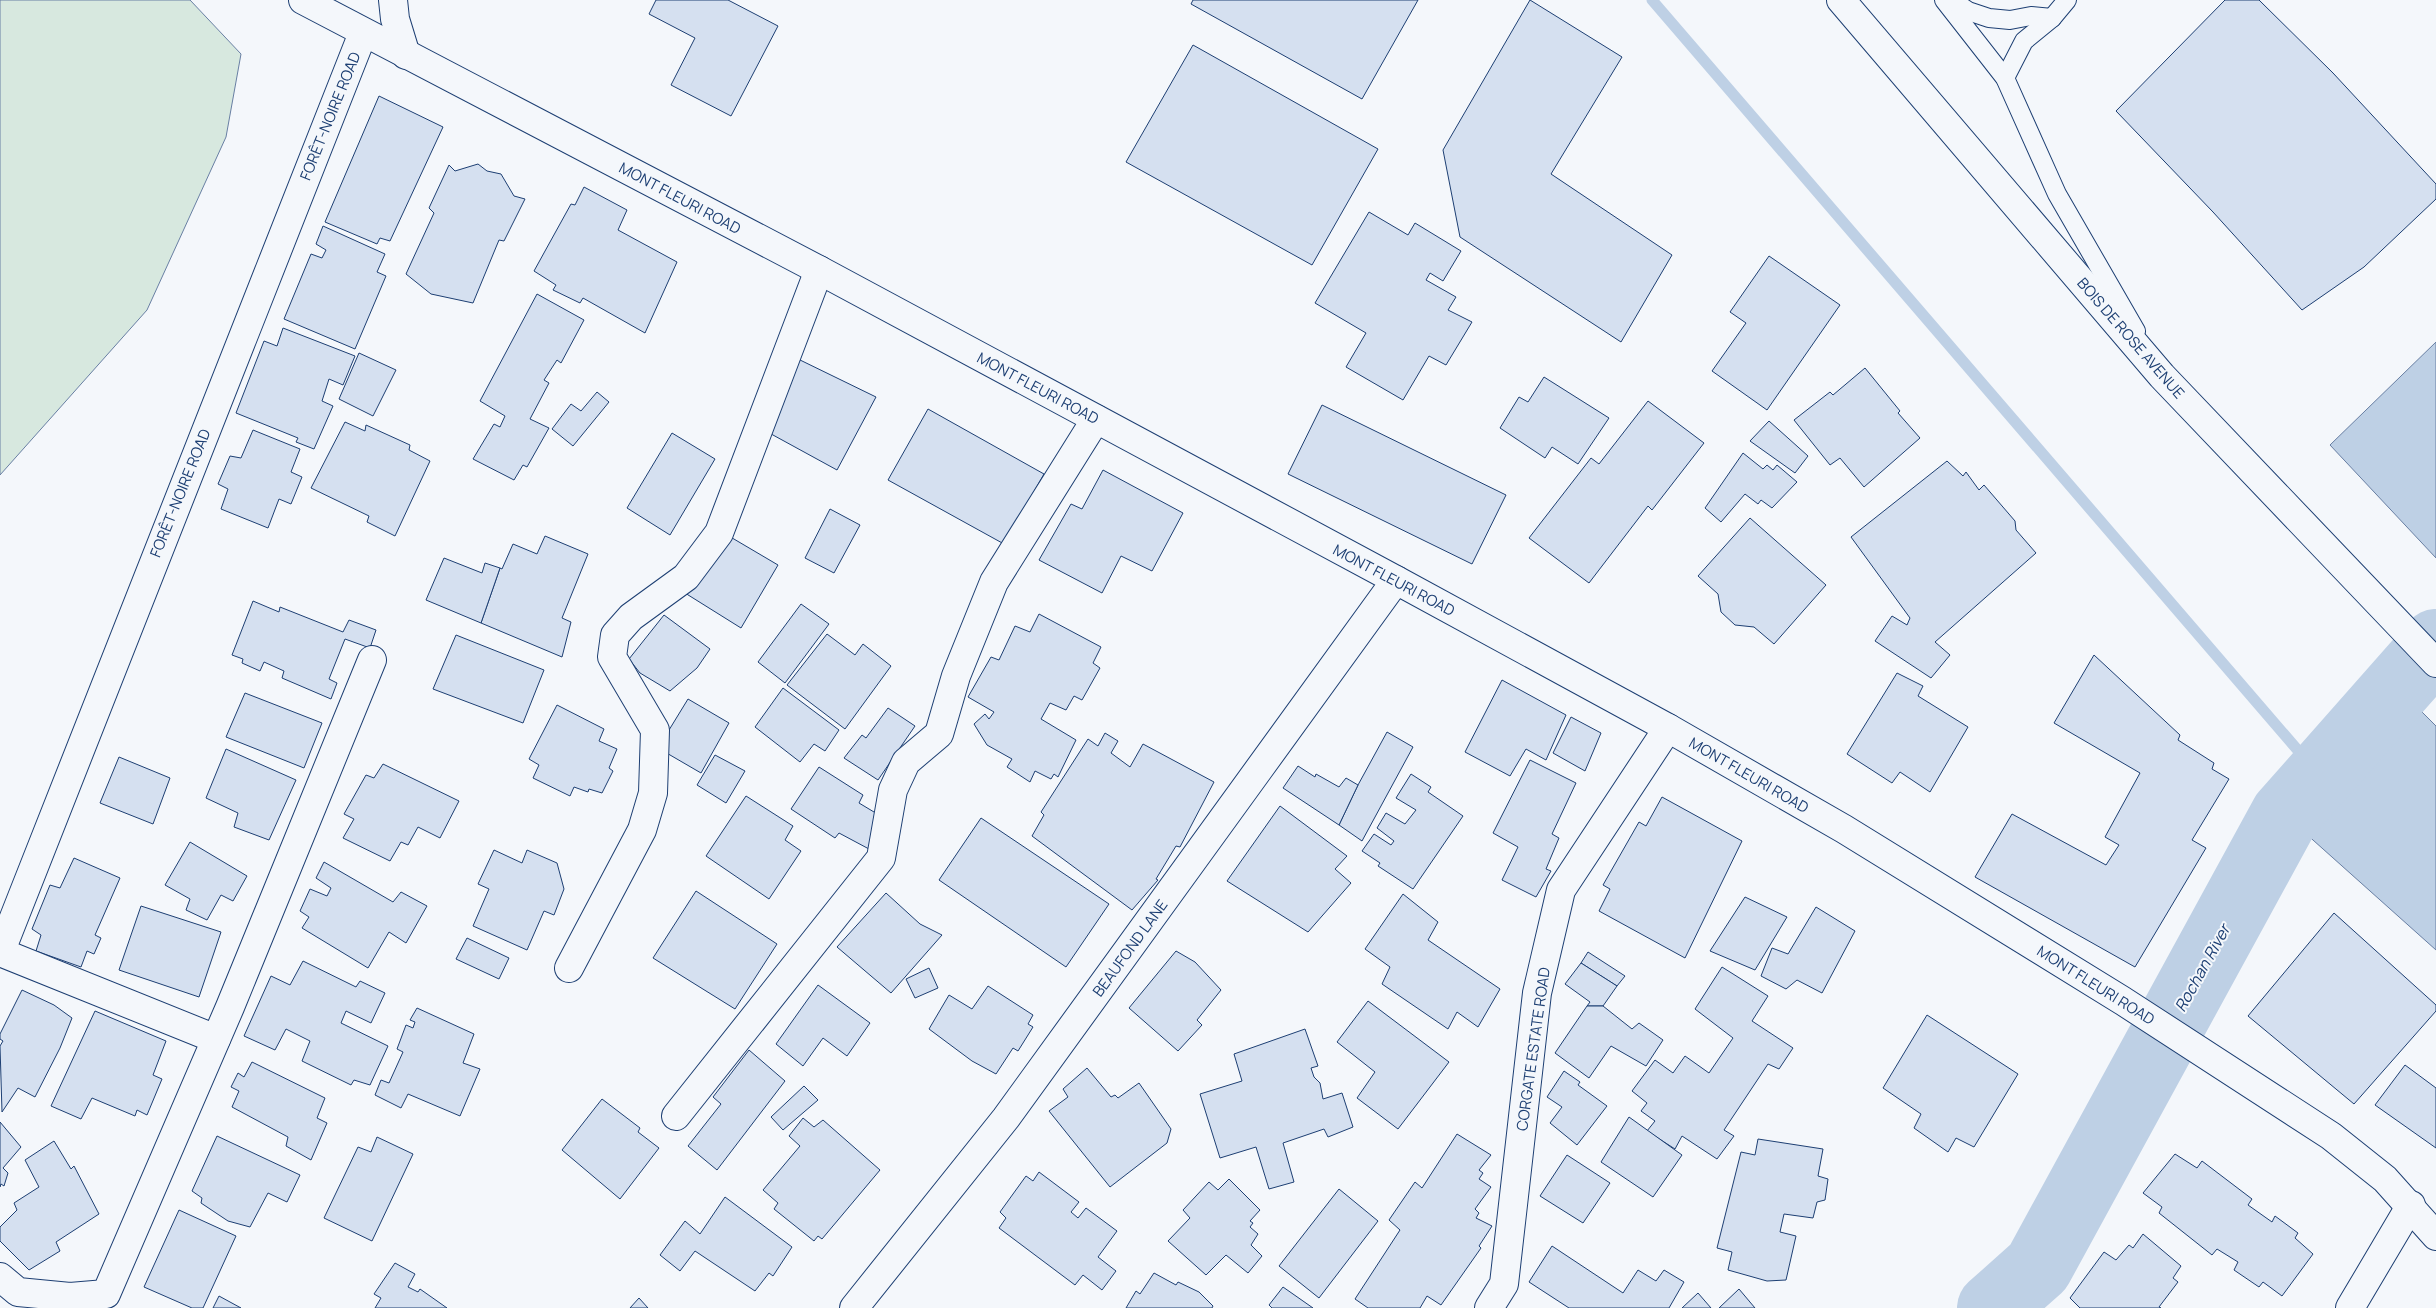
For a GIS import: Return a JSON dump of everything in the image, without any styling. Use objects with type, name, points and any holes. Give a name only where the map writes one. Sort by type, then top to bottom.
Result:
[{"type":"street","name":"MONT FLEURI ROAD","points":[[303,0],[819,270],[1396,580],[1668,728],[1844,829],[2123,1001],[2331,1136],[2385,1178],[2411,1205],[2436,1236]]},
{"type":"street","points":[[393,0],[395,19],[406,55]]},
{"type":"street","name":"BOIS DE ROSE AVENUE","points":[[1841,0],[2162,376],[2272,489],[2436,663]]},
{"type":"street","name":"FORÊT-NOIRE ROAD","points":[[0,953],[363,33]]},
{"type":"street","points":[[569,968],[642,830],[653,793],[655,730],[612,657],[614,635],[631,617],[686,577],[719,533],[819,270]]},
{"type":"street","points":[[676,1116],[880,858],[893,790],[906,762],[939,734],[956,676],[994,582],[1096,419]]},
{"type":"street","name":"BEAUFOND LANE","points":[[854,1308],[1006,1118],[1396,580]]},
{"type":"street","points":[[0,1277],[18,1292],[70,1297],[106,1294],[216,1039],[372,660]]},
{"type":"street","name":"CORGATE ESTATE ROAD","points":[[1489,1308],[1504,1284],[1537,993],[1561,890],[1668,728]]},
{"type":"street","points":[[0,953],[216,1039]]},
{"type":"street","points":[[2350,1308],[2411,1205]]},
{"type":"lane","points":[[1944,0],[2005,78],[2057,194],[2162,376]]},
{"type":"lane","points":[[1952,0],[1968,10],[1989,18],[2010,20],[2031,16],[2052,18]]},
{"type":"lane","points":[[2005,78],[2024,41],[2052,18],[2067,0]]},
{"type":"shaded area","points":[[0,0],[190,0],[241,54],[226,137],[147,310],[0,475]]},
{"type":"water","points":[[2436,342],[2436,558],[2330,445]]},
{"type":"water","points":[[2403,693],[2436,726],[2436,950],[2285,815]]},
{"type":"building","points":[[656,0],[728,0],[778,26],[731,116],[671,85],[695,38],[649,14]]},
{"type":"building","points":[[1193,0],[1418,0],[1362,99],[1191,4]]},
{"type":"building","points":[[1530,0],[1622,57],[1551,174],[1672,255],[1621,342],[1460,237],[1443,150]]},
{"type":"building","points":[[2225,0],[2259,0],[2333,73],[2436,184],[2436,199],[2364,267],[2302,310],[2213,212],[2116,111]]},
{"type":"building","points":[[1193,45],[1378,149],[1312,265],[1126,162]]},
{"type":"building","points":[[379,96],[443,127],[390,241],[380,238],[377,244],[325,222]]},
{"type":"building","points":[[478,164],[487,171],[501,174],[514,196],[525,199],[504,241],[499,240],[473,303],[431,294],[406,274],[434,213],[429,208],[449,165],[455,171]]},
{"type":"building","points":[[584,187],[627,210],[618,230],[677,262],[645,333],[583,298],[580,303],[553,290],[556,285],[534,271],[571,204],[575,205]]},
{"type":"building","points":[[1369,212],[1408,235],[1415,223],[1461,251],[1443,281],[1430,273],[1426,280],[1456,297],[1448,310],[1472,322],[1446,365],[1429,356],[1403,400],[1346,367],[1366,333],[1315,303]]},
{"type":"building","points":[[323,226],[385,254],[377,272],[386,276],[355,349],[284,319],[311,254],[322,258],[326,250],[316,244]]},
{"type":"building","points":[[1769,256],[1840,305],[1767,410],[1712,371],[1746,323],[1730,312]]},
{"type":"building","points":[[537,294],[584,320],[561,363],[557,360],[544,380],[549,383],[530,419],[549,428],[527,467],[523,465],[514,480],[473,459],[494,424],[500,427],[505,416],[480,401]]},
{"type":"building","points":[[283,328],[355,356],[343,385],[329,379],[322,401],[333,406],[314,449],[296,442],[298,438],[236,413],[264,341],[277,346]]},
{"type":"building","points":[[359,353],[396,370],[373,416],[339,399]]},
{"type":"building","points":[[798,359],[876,397],[837,470],[762,429]]},
{"type":"building","points":[[1865,368],[1900,411],[1898,413],[1920,438],[1864,487],[1840,458],[1830,465],[1794,420],[1830,392],[1833,395]]},
{"type":"building","points":[[1544,377],[1609,418],[1578,464],[1552,447],[1545,458],[1500,428],[1519,397],[1528,402]]},
{"type":"building","points":[[597,392],[609,402],[573,446],[552,429],[571,404],[581,411]]},
{"type":"building","points":[[1648,401],[1704,443],[1652,510],[1648,506],[1589,583],[1529,538],[1591,458],[1599,464]]},
{"type":"building","points":[[1322,405],[1506,495],[1472,564],[1288,474]]},
{"type":"building","points":[[928,409],[1044,474],[1004,544],[888,480]]},
{"type":"building","points":[[1769,421],[1808,456],[1795,473],[1750,441]]},
{"type":"building","points":[[345,422],[365,431],[366,425],[410,445],[409,450],[430,461],[395,536],[367,522],[369,516],[311,488]]},
{"type":"building","points":[[253,430],[300,449],[291,472],[302,477],[291,504],[279,499],[268,528],[221,509],[228,489],[218,484],[230,456],[241,458]]},
{"type":"building","points":[[672,433],[715,459],[670,535],[627,508]]},
{"type":"building","points":[[1743,453],[1763,469],[1767,465],[1773,470],[1777,465],[1797,482],[1772,508],[1761,500],[1758,504],[1745,494],[1721,522],[1705,508]]},
{"type":"building","points":[[1947,461],[1963,476],[1966,472],[1979,490],[1984,485],[2015,521],[2016,530],[2036,553],[1935,642],[1950,655],[1931,678],[1875,641],[1892,616],[1907,625],[1910,618],[1851,537]]},
{"type":"building","points":[[1103,470],[1183,513],[1152,571],[1121,556],[1102,593],[1039,560],[1071,504],[1082,509]]},
{"type":"building","points":[[830,509],[860,525],[834,573],[805,558]]},
{"type":"building","points":[[1750,518],[1826,585],[1774,644],[1754,627],[1735,625],[1721,612],[1718,594],[1698,576]]},
{"type":"building","points":[[722,532],[778,565],[741,628],[685,593]]},
{"type":"building","points":[[545,536],[588,554],[562,618],[571,622],[562,657],[481,623],[500,568],[502,569],[513,544],[537,554]]},
{"type":"building","points":[[444,558],[482,573],[485,563],[500,568],[481,623],[426,600]]},
{"type":"building","points":[[253,601],[279,612],[280,607],[343,632],[349,620],[376,630],[370,648],[345,639],[329,679],[337,683],[331,699],[282,678],[284,671],[264,662],[260,671],[242,663],[243,659],[232,655]]},
{"type":"building","points":[[801,604],[829,624],[785,683],[758,662]]},
{"type":"building","points":[[1039,614],[1101,647],[1093,663],[1100,668],[1082,700],[1074,696],[1066,710],[1050,703],[1041,719],[1076,740],[1058,777],[1054,774],[1051,779],[1035,771],[1030,782],[1007,767],[1012,759],[987,745],[974,724],[985,714],[989,719],[994,712],[968,697],[991,657],[999,660],[1015,626],[1030,632]]},
{"type":"building","points":[[664,615],[710,649],[697,668],[670,691],[640,673],[629,659]]},
{"type":"building","points":[[827,634],[855,655],[863,644],[891,666],[845,729],[787,685]]},
{"type":"building","points":[[456,635],[544,670],[523,723],[433,689]]},
{"type":"building","points":[[2094,655],[2180,735],[2178,740],[2214,763],[2212,769],[2229,779],[2192,840],[2206,848],[2135,967],[1975,877],[2012,814],[2106,865],[2119,845],[2105,837],[2140,773],[2054,723]]},
{"type":"building","points":[[1897,673],[1923,686],[1918,696],[1968,727],[1930,792],[1900,772],[1892,783],[1847,754]]},
{"type":"building","points":[[1502,680],[1566,715],[1546,760],[1526,749],[1510,776],[1465,752]]},
{"type":"building","points":[[783,688],[839,730],[825,751],[814,744],[800,762],[755,727]]},
{"type":"building","points":[[245,693],[322,723],[304,768],[226,737]]},
{"type":"building","points":[[688,699],[729,723],[701,773],[658,748]]},
{"type":"building","points":[[557,705],[604,729],[599,741],[617,749],[609,768],[613,771],[602,793],[589,789],[588,792],[574,787],[570,796],[533,778],[539,765],[529,759]]},
{"type":"building","points":[[888,708],[915,726],[878,780],[844,758],[862,735],[866,738]]},
{"type":"building","points":[[1571,717],[1601,733],[1585,771],[1553,753]]},
{"type":"building","points":[[1387,732],[1413,747],[1362,841],[1339,825]]},
{"type":"building","points":[[1105,733],[1118,741],[1111,753],[1130,767],[1143,744],[1214,782],[1180,847],[1176,846],[1156,879],[1158,880],[1132,910],[1032,836],[1044,815],[1041,812],[1088,739],[1098,746]]},
{"type":"building","points":[[226,749],[296,780],[269,840],[234,827],[238,813],[206,798]]},
{"type":"building","points":[[715,755],[745,771],[726,803],[697,785]]},
{"type":"building","points":[[119,757],[170,778],[153,824],[100,803]]},
{"type":"building","points":[[1530,760],[1576,783],[1552,834],[1559,838],[1546,869],[1551,871],[1536,897],[1502,880],[1518,847],[1493,833]]},
{"type":"building","points":[[383,764],[459,801],[440,838],[418,827],[408,845],[401,842],[390,861],[343,838],[354,819],[344,814],[366,775],[374,778]]},
{"type":"building","points":[[1298,766],[1315,777],[1316,774],[1339,787],[1346,778],[1358,785],[1339,825],[1283,788]]},
{"type":"building","points":[[819,767],[863,795],[859,803],[884,818],[869,849],[839,833],[835,838],[791,809]]},
{"type":"building","points":[[1411,774],[1431,787],[1428,792],[1463,816],[1413,889],[1378,866],[1380,863],[1362,851],[1374,834],[1391,845],[1394,841],[1377,828],[1386,813],[1405,824],[1416,810],[1396,798]]},
{"type":"building","points":[[746,796],[793,826],[785,840],[801,851],[769,899],[706,856]]},
{"type":"building","points":[[1662,797],[1742,841],[1685,958],[1599,911],[1610,889],[1603,885],[1639,822],[1646,826]]},
{"type":"building","points":[[1280,806],[1347,856],[1335,869],[1351,883],[1308,932],[1227,881]]},
{"type":"building","points":[[981,818],[1109,904],[1066,967],[939,880]]},
{"type":"building","points":[[190,842],[247,876],[233,901],[221,895],[207,920],[186,910],[190,899],[165,885]]},
{"type":"building","points":[[494,850],[522,863],[527,850],[557,863],[564,889],[554,915],[544,911],[527,950],[473,926],[489,889],[478,884]]},
{"type":"building","points":[[74,858],[120,878],[95,935],[101,938],[94,954],[87,951],[81,967],[36,951],[41,935],[32,929],[50,885],[60,888]]},
{"type":"building","points":[[324,862],[393,902],[401,892],[427,906],[406,943],[389,932],[368,968],[302,928],[309,917],[300,911],[310,889],[327,896],[331,888],[316,878]]},
{"type":"building","points":[[696,891],[777,944],[735,1009],[653,958]]},
{"type":"building","points":[[886,893],[920,924],[942,935],[891,993],[837,947]]},
{"type":"building","points":[[1403,894],[1438,922],[1428,940],[1500,989],[1478,1027],[1457,1012],[1448,1029],[1382,984],[1390,967],[1365,949]]},
{"type":"building","points":[[1745,897],[1787,917],[1755,970],[1710,951]]},
{"type":"building","points":[[141,906],[221,932],[199,997],[119,970]]},
{"type":"building","points":[[1816,907],[1855,931],[1822,993],[1797,980],[1786,989],[1761,976],[1772,948],[1788,954]]},
{"type":"building","points":[[2334,913],[2436,1005],[2436,1011],[2354,1104],[2248,1016]]},
{"type":"building","points":[[467,938],[509,958],[499,979],[456,959]]},
{"type":"building","points":[[1176,951],[1195,962],[1221,990],[1197,1020],[1202,1025],[1178,1051],[1129,1008]]},
{"type":"building","points":[[1588,952],[1625,976],[1617,986],[1581,963]]},
{"type":"building","points":[[303,961],[356,987],[360,981],[385,993],[371,1023],[346,1011],[341,1023],[388,1046],[370,1085],[354,1080],[351,1085],[302,1061],[310,1041],[286,1029],[275,1050],[244,1036],[271,976],[290,985]]},
{"type":"building","points":[[1581,963],[1617,986],[1603,1006],[1587,1006],[1590,1002],[1565,984]]},
{"type":"building","points":[[1722,967],[1768,996],[1752,1021],[1793,1048],[1779,1069],[1768,1064],[1724,1130],[1734,1136],[1717,1159],[1682,1136],[1675,1149],[1647,1131],[1655,1121],[1641,1111],[1647,1103],[1632,1091],[1655,1060],[1673,1073],[1685,1056],[1709,1073],[1733,1038],[1695,1009]]},
{"type":"building","points":[[929,968],[938,988],[915,998],[906,979]]},
{"type":"building","points":[[818,985],[870,1023],[847,1056],[823,1038],[803,1066],[776,1044]]},
{"type":"building","points":[[988,986],[1033,1015],[1028,1024],[1033,1027],[1018,1051],[1013,1048],[996,1074],[972,1061],[929,1029],[949,995],[972,1009]]},
{"type":"building","points":[[22,990],[54,1005],[72,1018],[60,1048],[35,1097],[18,1088],[2,1112],[0,1046],[3,1041],[0,1039],[0,1034]]},
{"type":"building","points":[[1368,1001],[1449,1062],[1398,1129],[1357,1098],[1375,1072],[1337,1042]]},
{"type":"building","points":[[1587,1006],[1603,1006],[1632,1029],[1639,1023],[1663,1040],[1646,1066],[1611,1046],[1589,1078],[1555,1053]]},
{"type":"building","points":[[417,1008],[474,1034],[463,1063],[480,1069],[460,1116],[408,1094],[401,1108],[375,1095],[381,1080],[389,1083],[403,1052],[397,1049],[406,1025],[413,1028],[415,1022],[410,1020]]},
{"type":"building","points":[[95,1011],[166,1041],[153,1075],[162,1079],[147,1115],[137,1110],[135,1116],[92,1098],[81,1119],[51,1106]]},
{"type":"building","points":[[1927,1015],[2018,1074],[1974,1147],[1956,1138],[1948,1152],[1914,1128],[1921,1114],[1883,1088]]},
{"type":"building","points":[[1305,1029],[1318,1066],[1311,1068],[1314,1077],[1320,1083],[1323,1099],[1342,1093],[1353,1127],[1328,1137],[1324,1129],[1283,1143],[1294,1182],[1269,1189],[1256,1147],[1220,1158],[1200,1094],[1242,1081],[1234,1054]]},
{"type":"building","points":[[749,1050],[785,1081],[717,1170],[688,1146],[721,1104],[713,1097]]},
{"type":"building","points":[[252,1062],[325,1098],[317,1118],[327,1123],[311,1160],[286,1146],[288,1137],[232,1107],[239,1091],[231,1087],[238,1073],[244,1077]]},
{"type":"building","points":[[2405,1065],[2436,1088],[2436,1148],[2375,1105]]},
{"type":"building","points":[[1087,1068],[1111,1097],[1115,1095],[1118,1098],[1139,1083],[1171,1129],[1167,1143],[1110,1187],[1049,1111],[1068,1097],[1063,1089]]},
{"type":"building","points":[[1564,1071],[1580,1082],[1578,1085],[1607,1106],[1577,1145],[1550,1123],[1562,1107],[1547,1097]]},
{"type":"building","points":[[804,1086],[818,1100],[783,1130],[771,1117]]},
{"type":"building","points":[[602,1099],[640,1128],[638,1132],[659,1148],[620,1199],[562,1150]]},
{"type":"building","points":[[1629,1117],[1682,1155],[1653,1197],[1601,1162]]},
{"type":"building","points":[[803,1118],[814,1127],[823,1120],[880,1170],[822,1239],[818,1236],[814,1241],[774,1209],[778,1203],[763,1190],[800,1146],[789,1136]]},
{"type":"building","points":[[0,1122],[21,1147],[3,1168],[8,1173],[4,1186],[1,1184],[0,1187]]},
{"type":"building","points":[[1457,1134],[1491,1155],[1479,1170],[1483,1173],[1479,1179],[1491,1187],[1475,1209],[1479,1213],[1476,1218],[1492,1226],[1479,1246],[1481,1248],[1441,1305],[1427,1296],[1420,1308],[1368,1308],[1355,1299],[1400,1230],[1389,1220],[1415,1182],[1422,1188]]},
{"type":"building","points":[[217,1136],[300,1175],[287,1202],[268,1193],[250,1227],[228,1221],[201,1203],[202,1198],[192,1191]]},
{"type":"building","points":[[377,1137],[413,1154],[372,1241],[324,1218],[358,1147],[371,1152]]},
{"type":"building","points":[[1758,1139],[1823,1149],[1818,1176],[1828,1179],[1825,1200],[1817,1202],[1813,1218],[1784,1214],[1780,1232],[1796,1236],[1786,1280],[1767,1281],[1728,1270],[1732,1252],[1717,1248],[1741,1152],[1755,1155]]},
{"type":"building","points":[[54,1141],[71,1169],[74,1166],[99,1214],[56,1242],[60,1251],[29,1270],[0,1241],[0,1227],[17,1210],[14,1203],[39,1187],[25,1160]]},
{"type":"building","points":[[2175,1154],[2197,1168],[2202,1161],[2252,1199],[2248,1205],[2272,1222],[2275,1216],[2298,1233],[2295,1238],[2313,1254],[2282,1296],[2263,1282],[2259,1287],[2234,1270],[2238,1262],[2217,1249],[2212,1255],[2159,1213],[2162,1207],[2143,1193]]},
{"type":"building","points":[[1567,1155],[1610,1183],[1583,1223],[1540,1196]]},
{"type":"building","points":[[1039,1172],[1079,1202],[1071,1212],[1078,1218],[1086,1208],[1117,1231],[1098,1257],[1116,1271],[1102,1290],[1083,1275],[1075,1285],[999,1228],[1006,1218],[1000,1212],[1026,1176],[1033,1181]]},
{"type":"building","points":[[1229,1179],[1260,1210],[1250,1221],[1253,1223],[1250,1227],[1258,1234],[1251,1245],[1262,1256],[1248,1273],[1226,1255],[1206,1275],[1168,1241],[1190,1218],[1183,1210],[1209,1182],[1218,1190]]},
{"type":"building","points":[[1339,1189],[1378,1221],[1319,1298],[1279,1266]]},
{"type":"building","points":[[725,1197],[792,1247],[773,1276],[769,1273],[755,1291],[695,1251],[680,1271],[660,1255],[685,1221],[700,1234]]},
{"type":"building","points":[[179,1210],[236,1236],[203,1308],[192,1308],[144,1287]]},
{"type":"building","points":[[2143,1234],[2181,1266],[2173,1278],[2178,1282],[2159,1307],[2161,1308],[2080,1308],[2070,1298],[2104,1252],[2116,1260],[2129,1245],[2133,1248]]},
{"type":"building","points":[[1552,1246],[1623,1293],[1638,1270],[1656,1281],[1664,1270],[1684,1282],[1669,1308],[1569,1308],[1529,1282]]},
{"type":"building","points":[[395,1263],[415,1274],[408,1287],[418,1292],[420,1289],[447,1308],[375,1308],[381,1298],[374,1294]]},
{"type":"building","points":[[1154,1273],[1176,1285],[1178,1282],[1199,1292],[1213,1306],[1212,1308],[1126,1308],[1136,1291],[1140,1294]]},
{"type":"building","points":[[1283,1287],[1313,1308],[1272,1308],[1269,1305]]},
{"type":"building","points":[[1739,1289],[1755,1308],[1719,1308]]},
{"type":"building","points":[[1698,1293],[1711,1308],[1682,1308]]},
{"type":"building","points":[[219,1296],[241,1308],[213,1308]]},
{"type":"building","points":[[639,1298],[648,1308],[630,1308]]},
{"type":"waterway","points":[[1652,0],[2320,776]]},
{"type":"waterway","name":"Rochan River","points":[[1992,1308],[2038,1267],[2285,815],[2436,644]]}]
